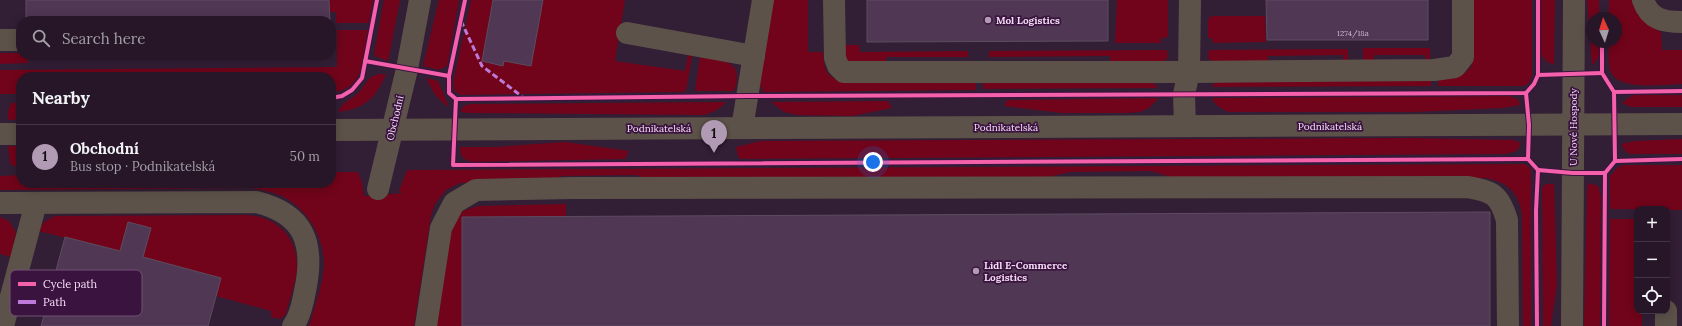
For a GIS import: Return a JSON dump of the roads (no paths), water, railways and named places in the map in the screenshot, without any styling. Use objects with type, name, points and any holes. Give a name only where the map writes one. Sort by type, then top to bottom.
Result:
[{"type":"street","name":"Obchodní","points":[[378,189],[407,68],[420,0]]},
{"type":"street","points":[[742,128],[763,0]]},
{"type":"street","points":[[834,0],[835,58],[838,66],[844,72],[1434,70],[1455,67],[1463,57],[1463,0]]},
{"type":"street","points":[[1184,126],[1184,94],[1189,72],[1190,0]]},
{"type":"street","name":"U Nové Hospody","points":[[1572,326],[1574,0]]},
{"type":"street","points":[[1643,0],[1652,14],[1664,22],[1682,22]]},
{"type":"street","points":[[627,33],[754,56]]},
{"type":"street","points":[[0,40],[16,40]]},
{"type":"street","name":"Podnikatelská","points":[[336,130],[1682,124]]},
{"type":"street","points":[[0,134],[16,134]]},
{"type":"street","points":[[426,326],[441,228],[454,203],[476,190],[573,188],[1468,188],[1487,191],[1502,203],[1507,220],[1508,326]]},
{"type":"street","points":[[0,203],[256,202],[270,205],[282,211],[299,227],[305,236],[309,252],[310,271],[304,300],[293,326]]},
{"type":"street","points":[[19,270],[36,203]]},
{"type":"street","points":[[4,326],[10,303]]},
{"type":"street","points":[[1666,314],[1666,326]]},
{"type":"place","name":"Mol Logistics","points":[[988,20]]},
{"type":"place","name":"Obchodní","points":[[714,153]]},
{"type":"place","name":"Lidl E-Commerce Logistics","points":[[976,271]]}]
